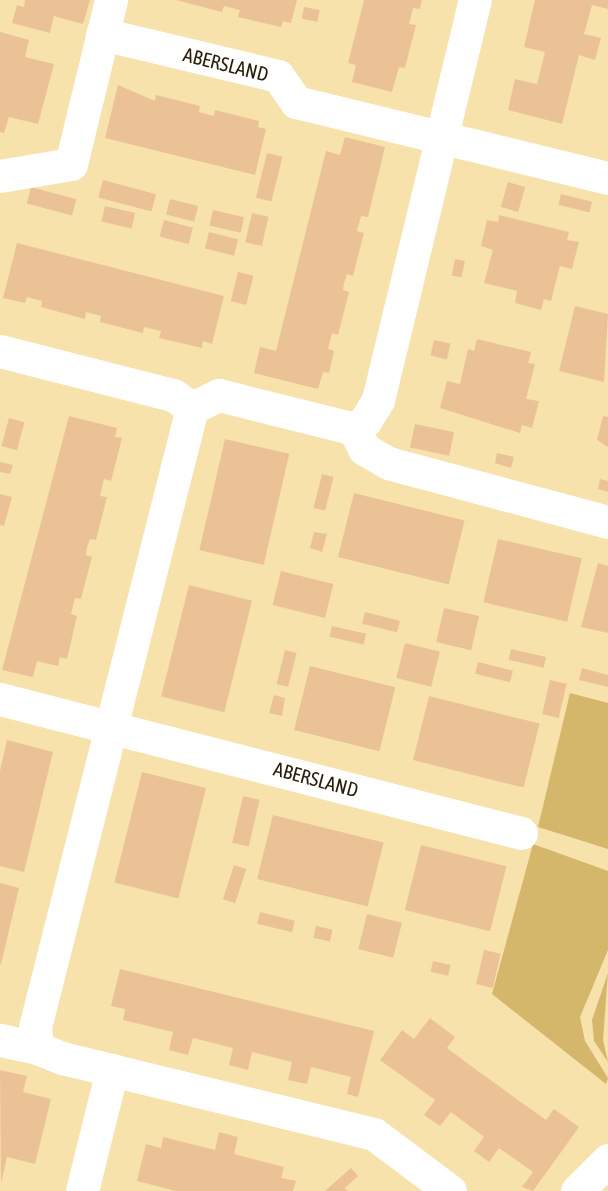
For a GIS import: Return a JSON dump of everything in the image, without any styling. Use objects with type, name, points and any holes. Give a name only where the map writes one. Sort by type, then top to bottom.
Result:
[{"type":"street","points":[[0,176],[71,164],[111,0]]},
{"type":"street","points":[[354,429],[378,400],[475,0]]},
{"type":"street","name":"ABERSLAND","points":[[102,34],[278,76],[296,102],[443,135],[608,178]]},
{"type":"street","points":[[0,351],[173,395],[192,408]]},
{"type":"street","points":[[37,1048],[35,1027],[192,408],[219,395],[354,429],[364,449],[388,463],[608,522]]},
{"type":"street","name":"ABERSLAND","points":[[0,699],[521,833]]},
{"type":"street","points":[[0,1040],[374,1134],[450,1191]]},
{"type":"street","points":[[82,1191],[112,1070]]},
{"type":"street","points":[[577,1191],[608,1160]]},
{"type":"shaded area","points":[[570,693],[608,703],[608,849],[538,827]]},
{"type":"shaded area","points":[[533,844],[608,871],[608,950],[580,1017],[585,1041],[608,1078],[606,1084],[492,994]]},
{"type":"shaded area","points":[[608,973],[603,1040],[608,1062],[594,1041],[592,1020]]},
{"type":"building","points":[[25,0],[90,0],[83,24],[54,16],[50,33],[12,23],[17,5],[24,7]]},
{"type":"building","points":[[176,0],[297,0],[291,23],[283,21],[281,27],[238,17],[240,10],[224,6],[222,12]]},
{"type":"building","points":[[364,0],[422,0],[420,9],[413,8],[409,24],[416,25],[405,68],[399,67],[392,92],[352,82],[356,65],[348,63]]},
{"type":"building","points":[[535,0],[608,0],[608,9],[592,5],[584,34],[601,38],[595,60],[579,55],[562,124],[508,110],[515,79],[537,84],[545,52],[524,47]]},
{"type":"building","points":[[304,7],[320,10],[317,22],[302,19]]},
{"type":"building","points":[[0,32],[29,40],[25,57],[54,64],[38,124],[9,117],[4,133],[0,132]]},
{"type":"building","points":[[118,85],[155,101],[156,95],[200,106],[199,112],[206,114],[214,116],[215,110],[259,121],[258,127],[266,129],[255,175],[105,138]]},
{"type":"building","points":[[345,137],[385,147],[368,217],[361,216],[357,231],[364,233],[353,276],[347,274],[344,283],[343,290],[349,292],[338,335],[332,333],[328,349],[334,351],[329,373],[323,372],[318,389],[254,373],[260,347],[276,351],[326,151],[340,155]]},
{"type":"building","points":[[267,153],[283,157],[271,202],[256,198]]},
{"type":"building","points":[[103,180],[156,194],[151,212],[98,197]]},
{"type":"building","points":[[508,182],[525,187],[518,212],[501,207]]},
{"type":"building","points":[[31,187],[76,199],[72,216],[27,203]]},
{"type":"building","points":[[561,194],[592,202],[589,212],[558,205]]},
{"type":"building","points":[[170,199],[198,206],[194,222],[166,215]]},
{"type":"building","points":[[105,206],[135,213],[132,229],[101,222]]},
{"type":"building","points":[[213,210],[244,217],[241,233],[209,226]]},
{"type":"building","points":[[252,213],[269,217],[262,246],[245,242]]},
{"type":"building","points":[[499,215],[569,232],[567,240],[579,242],[572,269],[560,266],[551,301],[544,299],[541,310],[515,303],[517,291],[484,283],[493,250],[481,246],[487,220],[498,222]]},
{"type":"building","points":[[164,220],[193,228],[189,244],[160,236]]},
{"type":"building","points":[[209,232],[238,239],[234,256],[205,248]]},
{"type":"building","points":[[17,243],[224,296],[212,344],[203,341],[202,348],[159,338],[161,331],[144,327],[143,333],[100,322],[101,316],[86,312],[85,319],[41,307],[42,301],[27,297],[25,303],[3,298]]},
{"type":"building","points":[[455,259],[465,261],[462,278],[452,276]]},
{"type":"building","points":[[238,272],[254,276],[246,305],[231,301]]},
{"type":"building","points":[[575,306],[608,314],[604,382],[559,371]]},
{"type":"building","points":[[477,339],[531,352],[528,363],[535,364],[526,399],[539,401],[532,428],[522,425],[520,433],[440,408],[447,381],[460,384],[468,349],[474,351]]},
{"type":"building","points":[[434,340],[451,344],[447,359],[430,356]]},
{"type":"building","points":[[69,416],[117,428],[115,437],[122,438],[111,481],[104,479],[100,496],[107,497],[96,540],[90,539],[87,547],[86,555],[92,557],[81,599],[75,598],[71,614],[77,616],[67,659],[60,657],[58,666],[37,661],[33,677],[2,670]]},
{"type":"building","points":[[603,416],[608,417],[608,447],[597,440]]},
{"type":"building","points":[[9,418],[24,422],[17,450],[1,446]]},
{"type":"building","points":[[415,424],[454,432],[449,456],[410,447]]},
{"type":"building","points":[[225,439],[289,454],[264,565],[199,550]]},
{"type":"building","points":[[497,453],[514,457],[511,468],[495,463]]},
{"type":"building","points":[[0,462],[13,465],[10,474],[0,472]]},
{"type":"building","points":[[322,474],[334,477],[325,511],[314,508]]},
{"type":"building","points":[[600,479],[608,481],[608,492],[598,489]]},
{"type":"building","points":[[354,493],[465,521],[449,585],[338,557]]},
{"type":"building","points":[[0,494],[12,497],[4,526],[0,525]]},
{"type":"building","points":[[314,532],[327,534],[322,552],[310,548]]},
{"type":"building","points":[[498,539],[582,558],[567,622],[483,602]]},
{"type":"building","points":[[598,563],[608,566],[608,633],[581,627]]},
{"type":"building","points":[[281,571],[333,584],[325,618],[273,605]]},
{"type":"building","points":[[189,585],[252,601],[224,712],[161,697]]},
{"type":"building","points":[[444,608],[479,616],[471,650],[436,642]]},
{"type":"building","points":[[365,612],[400,621],[397,632],[362,624]]},
{"type":"building","points":[[332,626],[366,634],[364,645],[330,637]]},
{"type":"building","points":[[405,643],[440,652],[431,687],[396,678]]},
{"type":"building","points":[[511,649],[546,657],[544,668],[509,660]]},
{"type":"building","points":[[285,650],[297,653],[288,687],[277,684]]},
{"type":"building","points":[[478,662],[513,671],[510,682],[475,674]]},
{"type":"building","points":[[310,666],[395,687],[379,751],[294,730]]},
{"type":"building","points":[[582,668],[608,675],[608,687],[579,680]]},
{"type":"building","points":[[550,680],[567,684],[559,718],[542,714]]},
{"type":"building","points":[[274,695],[285,698],[282,716],[269,713]]},
{"type":"building","points":[[429,696],[540,724],[524,788],[413,760]]},
{"type":"building","points":[[7,740],[53,752],[24,872],[0,866],[0,771]]},
{"type":"building","points":[[142,772],[206,788],[178,899],[114,883]]},
{"type":"building","points":[[243,796],[260,800],[249,847],[232,843]]},
{"type":"building","points":[[273,815],[384,843],[368,907],[257,879]]},
{"type":"building","points":[[421,845],[506,866],[490,931],[405,910]]},
{"type":"building","points":[[234,865],[246,869],[235,903],[223,899]]},
{"type":"building","points":[[0,883],[19,888],[1,964],[0,964]]},
{"type":"building","points":[[260,912],[295,921],[292,932],[257,924]]},
{"type":"building","points":[[367,914],[402,923],[393,958],[358,949]]},
{"type":"building","points":[[316,926],[333,930],[330,942],[313,938]]},
{"type":"building","points":[[484,950],[501,954],[493,988],[476,984]]},
{"type":"building","points":[[433,961],[451,965],[448,976],[431,972]]},
{"type":"building","points":[[120,969],[374,1031],[358,1097],[347,1094],[351,1077],[311,1067],[307,1084],[288,1080],[292,1062],[252,1052],[248,1070],[229,1065],[233,1048],[193,1038],[188,1055],[169,1050],[173,1032],[123,1020],[125,1009],[111,1006]]},
{"type":"building","points":[[430,1018],[455,1037],[447,1048],[471,1066],[546,1120],[554,1109],[579,1127],[533,1191],[522,1187],[533,1172],[499,1148],[489,1162],[474,1151],[484,1137],[451,1112],[440,1126],[424,1115],[435,1100],[380,1060],[402,1030],[414,1039]]},
{"type":"building","points":[[0,1070],[27,1076],[23,1092],[51,1099],[35,1164],[7,1157],[1,1183]]},
{"type":"building","points":[[219,1132],[238,1137],[234,1154],[284,1167],[281,1178],[296,1181],[293,1191],[176,1191],[137,1181],[146,1144],[161,1148],[163,1137],[215,1150]]},
{"type":"building","points":[[351,1168],[358,1176],[345,1188],[348,1191],[325,1191]]}]
